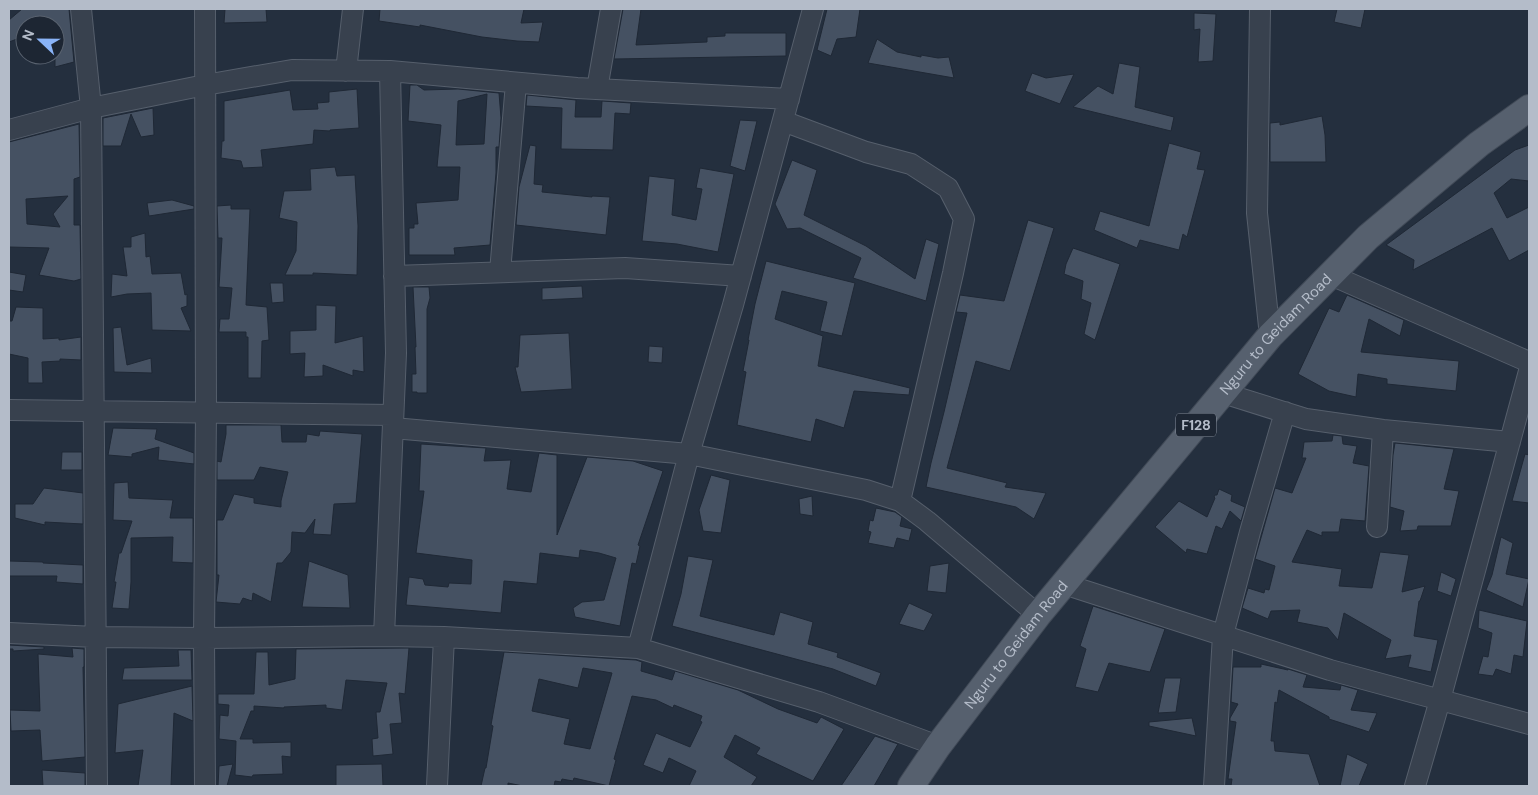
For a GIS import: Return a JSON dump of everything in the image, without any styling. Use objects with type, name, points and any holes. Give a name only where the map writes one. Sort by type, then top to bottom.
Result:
[{"type":"main road","name":"Nguru to Geidam Road","points":[[911,786],[938,746],[1038,616],[1270,336],[1368,237],[1471,150],[1529,108]]},
{"type":"street","points":[[82,9],[91,108],[97,786]]},
{"type":"street","points":[[204,9],[205,786]]},
{"type":"street","points":[[346,71],[353,9]]},
{"type":"street","points":[[597,89],[611,9]]},
{"type":"street","points":[[638,648],[689,454],[741,276],[813,9]]},
{"type":"street","points":[[1260,9],[1257,213],[1270,336]]},
{"type":"street","points":[[9,130],[91,108],[204,85],[292,70],[390,72],[597,89],[789,99]]},
{"type":"street","points":[[384,636],[396,353],[390,72]]},
{"type":"street","points":[[500,272],[516,83]]},
{"type":"street","points":[[783,121],[866,152],[911,164],[948,188],[964,219],[900,501]]},
{"type":"street","points":[[394,276],[625,268],[741,276]]},
{"type":"street","points":[[1331,274],[1529,362]]},
{"type":"street","points":[[1415,786],[1529,371]]},
{"type":"street","points":[[1223,393],[1306,419],[1383,430],[1510,442]]},
{"type":"street","points":[[9,410],[206,412],[393,422],[689,454],[866,490],[900,501],[927,521],[1038,616]]},
{"type":"street","points":[[1214,786],[1223,635],[1250,532],[1285,412]]},
{"type":"street","points":[[1377,527],[1383,430]]},
{"type":"street","points":[[1064,584],[1330,670],[1529,724]]},
{"type":"street","points":[[9,633],[96,637],[204,638],[444,637],[638,648],[819,702],[938,746]]},
{"type":"street","points":[[437,786],[444,637]]},
{"type":"building","points":[[22,9],[69,9],[74,62],[65,64],[65,15],[15,15],[15,40],[9,42],[9,20]]},
{"type":"building","points":[[225,9],[266,9],[267,22],[224,23]]},
{"type":"building","points":[[380,9],[524,9],[521,23],[543,22],[539,42],[517,41],[482,37],[420,25],[420,27],[379,21]]},
{"type":"building","points":[[623,9],[641,9],[636,45],[707,42],[707,37],[725,36],[725,33],[786,33],[786,56],[614,59]]},
{"type":"building","points":[[827,9],[860,9],[856,37],[837,39],[831,56],[817,50]]},
{"type":"building","points":[[1337,9],[1365,9],[1361,28],[1334,22]]},
{"type":"building","points":[[1194,13],[1216,14],[1213,61],[1198,62],[1200,29],[1194,30]]},
{"type":"building","points":[[877,39],[897,52],[921,57],[921,55],[938,58],[949,57],[954,78],[868,63]]},
{"type":"building","points":[[1119,63],[1140,67],[1135,107],[1174,117],[1171,131],[1073,107],[1098,86],[1113,94]]},
{"type":"building","points":[[1032,73],[1046,78],[1074,74],[1060,104],[1025,91]]},
{"type":"building","points":[[410,85],[417,85],[424,90],[458,89],[499,93],[501,118],[499,147],[496,147],[496,173],[490,245],[454,248],[455,255],[409,255],[409,228],[414,228],[414,224],[418,224],[416,203],[458,200],[460,167],[437,167],[441,125],[408,121]],"holes":[[[487,94],[484,144],[456,145],[458,101]]]},
{"type":"building","points":[[357,89],[359,128],[330,131],[314,130],[313,144],[261,150],[263,167],[243,168],[241,161],[221,158],[222,141],[224,141],[224,101],[290,90],[293,110],[318,109],[317,103],[329,102],[329,92]]},
{"type":"building","points":[[527,95],[576,100],[575,117],[601,117],[602,101],[631,103],[630,114],[615,113],[613,150],[561,149],[562,108],[526,106]]},
{"type":"building","points":[[153,108],[154,135],[141,137],[131,114],[121,146],[103,146],[103,118]]},
{"type":"building","points":[[1322,116],[1326,162],[1270,162],[1270,123],[1280,122],[1280,125]]},
{"type":"building","points":[[740,120],[757,121],[745,171],[730,166]]},
{"type":"building","points":[[79,124],[80,177],[74,179],[74,225],[80,225],[81,279],[74,281],[39,275],[49,248],[9,247],[9,142]],"holes":[[[68,196],[53,214],[60,227],[27,224],[26,199]]]},
{"type":"building","points":[[1169,143],[1201,152],[1197,169],[1205,170],[1187,237],[1183,234],[1179,250],[1140,240],[1137,248],[1094,230],[1100,211],[1149,226]]},
{"type":"building","points":[[530,145],[536,146],[534,184],[543,185],[542,192],[610,197],[606,235],[516,225],[519,187]]},
{"type":"building","points":[[1529,145],[1529,181],[1511,179],[1494,193],[1507,218],[1529,207],[1529,250],[1509,261],[1492,228],[1413,270],[1414,260],[1386,245],[1515,150]]},
{"type":"building","points":[[792,160],[817,170],[804,215],[866,246],[915,279],[926,239],[939,244],[926,301],[853,278],[861,258],[800,228],[787,229],[775,204]]},
{"type":"building","points":[[335,167],[337,176],[355,175],[358,226],[357,275],[313,273],[313,275],[285,275],[296,251],[297,222],[279,218],[284,191],[311,190],[310,169]]},
{"type":"building","points":[[700,168],[734,174],[718,252],[677,244],[642,241],[649,176],[675,179],[672,215],[696,220],[702,189],[696,188]]},
{"type":"building","points":[[172,200],[194,206],[194,209],[149,216],[147,203]]},
{"type":"building","points":[[231,205],[231,209],[250,209],[246,305],[267,307],[269,340],[262,341],[261,378],[248,378],[248,337],[246,337],[246,332],[219,332],[220,319],[229,319],[232,288],[219,287],[222,238],[218,238],[217,206]]},
{"type":"building","points":[[1028,220],[1054,228],[1010,371],[976,361],[947,468],[1007,483],[1005,487],[1046,493],[1034,519],[1016,507],[926,487],[967,313],[956,312],[960,295],[1004,301]]},
{"type":"building","points":[[145,233],[146,257],[150,256],[152,274],[181,273],[185,295],[187,294],[187,306],[181,308],[191,331],[152,330],[151,293],[111,297],[112,274],[127,276],[123,247],[131,247],[131,237]]},
{"type":"building","points":[[1073,248],[1120,264],[1095,340],[1084,334],[1091,303],[1081,299],[1083,281],[1064,274]]},
{"type":"building","points":[[766,261],[855,283],[842,336],[820,331],[827,302],[782,291],[775,319],[823,336],[818,366],[910,388],[909,395],[854,391],[844,428],[816,419],[811,442],[737,425],[746,372],[743,371],[748,340]]},
{"type":"building","points":[[9,272],[26,275],[23,292],[9,290]]},
{"type":"building","points":[[270,283],[283,283],[284,302],[272,303]]},
{"type":"building","points":[[582,286],[583,298],[542,300],[542,288]]},
{"type":"building","points":[[413,287],[429,287],[430,298],[427,309],[427,393],[412,392],[412,374],[416,374]]},
{"type":"building","points":[[1347,295],[1404,320],[1400,336],[1369,319],[1361,352],[1459,361],[1456,391],[1387,384],[1387,379],[1358,374],[1356,397],[1329,391],[1298,374],[1329,308],[1339,312]]},
{"type":"building","points":[[316,305],[336,306],[335,343],[363,336],[364,372],[353,370],[353,376],[323,365],[323,376],[304,377],[305,353],[290,354],[290,331],[316,330]]},
{"type":"building","points":[[16,307],[43,308],[43,339],[59,338],[59,340],[81,337],[81,360],[60,359],[60,361],[42,362],[43,383],[28,383],[28,358],[9,354],[9,321],[12,321]]},
{"type":"building","points":[[121,327],[127,365],[151,358],[152,373],[114,372],[113,328]]},
{"type":"building","points":[[569,333],[572,389],[521,392],[515,367],[518,367],[520,335]]},
{"type":"building","points":[[649,346],[663,347],[662,363],[648,362]]},
{"type":"building","points":[[226,425],[281,425],[282,442],[306,442],[307,434],[319,436],[320,431],[362,434],[356,503],[334,504],[331,535],[313,534],[315,519],[305,533],[292,532],[291,552],[282,563],[277,563],[271,602],[253,593],[252,601],[243,598],[240,604],[216,602],[219,575],[217,575],[217,520],[223,520],[234,494],[254,498],[254,503],[281,507],[288,472],[260,467],[254,480],[217,480],[217,461],[221,462]]},
{"type":"building","points":[[113,428],[157,429],[155,439],[194,453],[194,464],[158,460],[159,447],[132,454],[132,457],[108,455]]},
{"type":"building","points":[[1333,435],[1342,436],[1343,444],[1357,446],[1353,463],[1369,466],[1365,521],[1341,519],[1339,532],[1322,532],[1322,536],[1307,530],[1292,562],[1342,569],[1339,586],[1372,588],[1380,552],[1409,555],[1402,592],[1425,586],[1419,601],[1414,636],[1438,640],[1431,672],[1408,667],[1411,655],[1385,659],[1391,640],[1344,613],[1338,640],[1328,628],[1297,622],[1300,610],[1271,611],[1268,619],[1242,608],[1248,588],[1264,593],[1265,589],[1269,590],[1275,566],[1255,559],[1275,488],[1292,493],[1306,458],[1302,458],[1304,442],[1332,441]]},
{"type":"building","points":[[1395,443],[1454,449],[1444,489],[1459,491],[1451,526],[1418,526],[1417,530],[1400,531],[1404,511],[1390,507]]},
{"type":"building","points":[[421,444],[486,448],[484,461],[511,460],[507,489],[531,492],[539,453],[557,455],[557,535],[587,457],[633,461],[663,471],[638,545],[640,546],[636,564],[632,563],[620,626],[575,617],[573,608],[582,602],[604,600],[616,558],[580,550],[579,558],[540,553],[537,584],[504,581],[501,613],[406,605],[409,577],[423,579],[425,585],[448,587],[449,583],[471,584],[472,560],[416,553],[424,491],[419,491]]},
{"type":"building","points":[[62,452],[82,452],[82,470],[61,470]]},
{"type":"building","points":[[1525,454],[1529,455],[1529,503],[1512,501]]},
{"type":"building","points":[[711,475],[730,480],[721,533],[703,531],[699,510]]},
{"type":"building","points":[[128,482],[129,498],[173,500],[170,518],[193,518],[193,563],[172,562],[173,537],[131,538],[129,609],[112,608],[119,553],[121,553],[132,521],[113,520],[114,483]]},
{"type":"building","points":[[44,488],[83,493],[83,524],[45,522],[45,525],[15,518],[15,504],[33,504]]},
{"type":"building","points":[[1219,489],[1232,495],[1231,501],[1245,507],[1241,521],[1230,511],[1222,529],[1216,526],[1207,554],[1187,549],[1186,553],[1155,527],[1179,501],[1207,517]]},
{"type":"building","points":[[812,496],[813,516],[800,514],[799,499]]},
{"type":"building","points":[[876,508],[895,512],[902,517],[900,526],[912,529],[909,541],[897,538],[894,548],[868,543],[871,532],[868,531],[870,520],[873,521]]},
{"type":"building","points":[[1501,537],[1513,543],[1506,574],[1529,579],[1523,607],[1486,590],[1492,575]]},
{"type":"building","points":[[688,556],[713,560],[700,616],[774,635],[780,612],[813,622],[808,644],[838,653],[837,657],[881,673],[876,686],[833,669],[672,626],[681,594]]},
{"type":"building","points":[[9,561],[83,565],[83,584],[56,582],[57,576],[9,576]]},
{"type":"building","points":[[309,561],[348,575],[350,608],[302,607]]},
{"type":"building","points":[[949,563],[946,593],[927,591],[930,566]]},
{"type":"building","points":[[1441,572],[1456,579],[1451,596],[1437,591]]},
{"type":"building","points":[[909,603],[933,614],[924,631],[899,624]]},
{"type":"building","points":[[1093,606],[1165,629],[1150,672],[1109,663],[1098,692],[1075,687],[1086,649],[1080,646]]},
{"type":"building","points":[[1479,610],[1527,621],[1523,657],[1514,655],[1511,674],[1496,669],[1493,676],[1478,674],[1483,656],[1488,657],[1492,633],[1478,628]]},
{"type":"building","points":[[9,645],[44,647],[44,649],[13,651],[13,649],[9,649]]},
{"type":"building","points":[[72,648],[84,649],[85,757],[42,761],[40,730],[11,731],[10,710],[40,711],[38,654],[73,657]]},
{"type":"building","points":[[409,648],[405,694],[399,693],[402,723],[390,724],[393,754],[373,756],[372,739],[378,738],[376,712],[380,712],[387,683],[346,680],[342,710],[326,708],[326,705],[284,708],[254,706],[254,711],[251,711],[240,739],[253,739],[253,743],[291,742],[291,757],[282,756],[283,774],[253,775],[252,777],[235,775],[236,741],[219,739],[220,715],[228,716],[229,705],[218,704],[218,694],[254,694],[256,652],[268,652],[269,685],[295,679],[296,649]]},
{"type":"building","points":[[178,650],[191,650],[192,680],[122,680],[124,668],[179,666]]},
{"type":"building","points":[[504,652],[636,660],[642,662],[641,671],[672,680],[675,671],[738,690],[778,709],[817,723],[821,717],[844,729],[813,781],[756,754],[760,748],[735,735],[724,757],[757,777],[751,786],[689,786],[696,771],[669,758],[663,773],[643,765],[656,733],[690,747],[702,722],[700,721],[702,716],[674,705],[673,708],[656,700],[632,696],[614,759],[616,760],[609,786],[574,778],[573,781],[562,779],[561,782],[555,781],[554,786],[523,786],[508,783],[508,786],[481,786],[493,726],[491,725]],"holes":[[[583,668],[612,673],[590,749],[564,744],[570,719],[532,711],[539,679],[578,688]]]},
{"type":"building","points":[[1261,664],[1307,675],[1303,687],[1340,690],[1341,685],[1358,690],[1351,710],[1377,713],[1369,732],[1329,719],[1329,717],[1279,690],[1277,703],[1275,702],[1271,741],[1274,741],[1275,751],[1309,754],[1320,786],[1231,786],[1232,779],[1228,779],[1236,722],[1230,721],[1230,718],[1238,704],[1231,702],[1233,667],[1261,667]]},
{"type":"building","points":[[1165,678],[1181,678],[1176,712],[1158,713]]},
{"type":"building","points":[[192,686],[193,721],[174,713],[171,786],[138,786],[143,750],[115,753],[118,704]]},
{"type":"building","points":[[1192,718],[1196,736],[1149,726],[1149,722]]},
{"type":"building","points":[[875,736],[898,744],[874,786],[841,786]]},
{"type":"building","points":[[1347,754],[1368,764],[1359,786],[1340,786]]},
{"type":"building","points":[[233,764],[227,786],[218,786],[219,766]]},
{"type":"building","points":[[382,764],[383,786],[336,786],[336,765]]},
{"type":"building","points":[[42,770],[85,773],[85,786],[43,786]]}]
